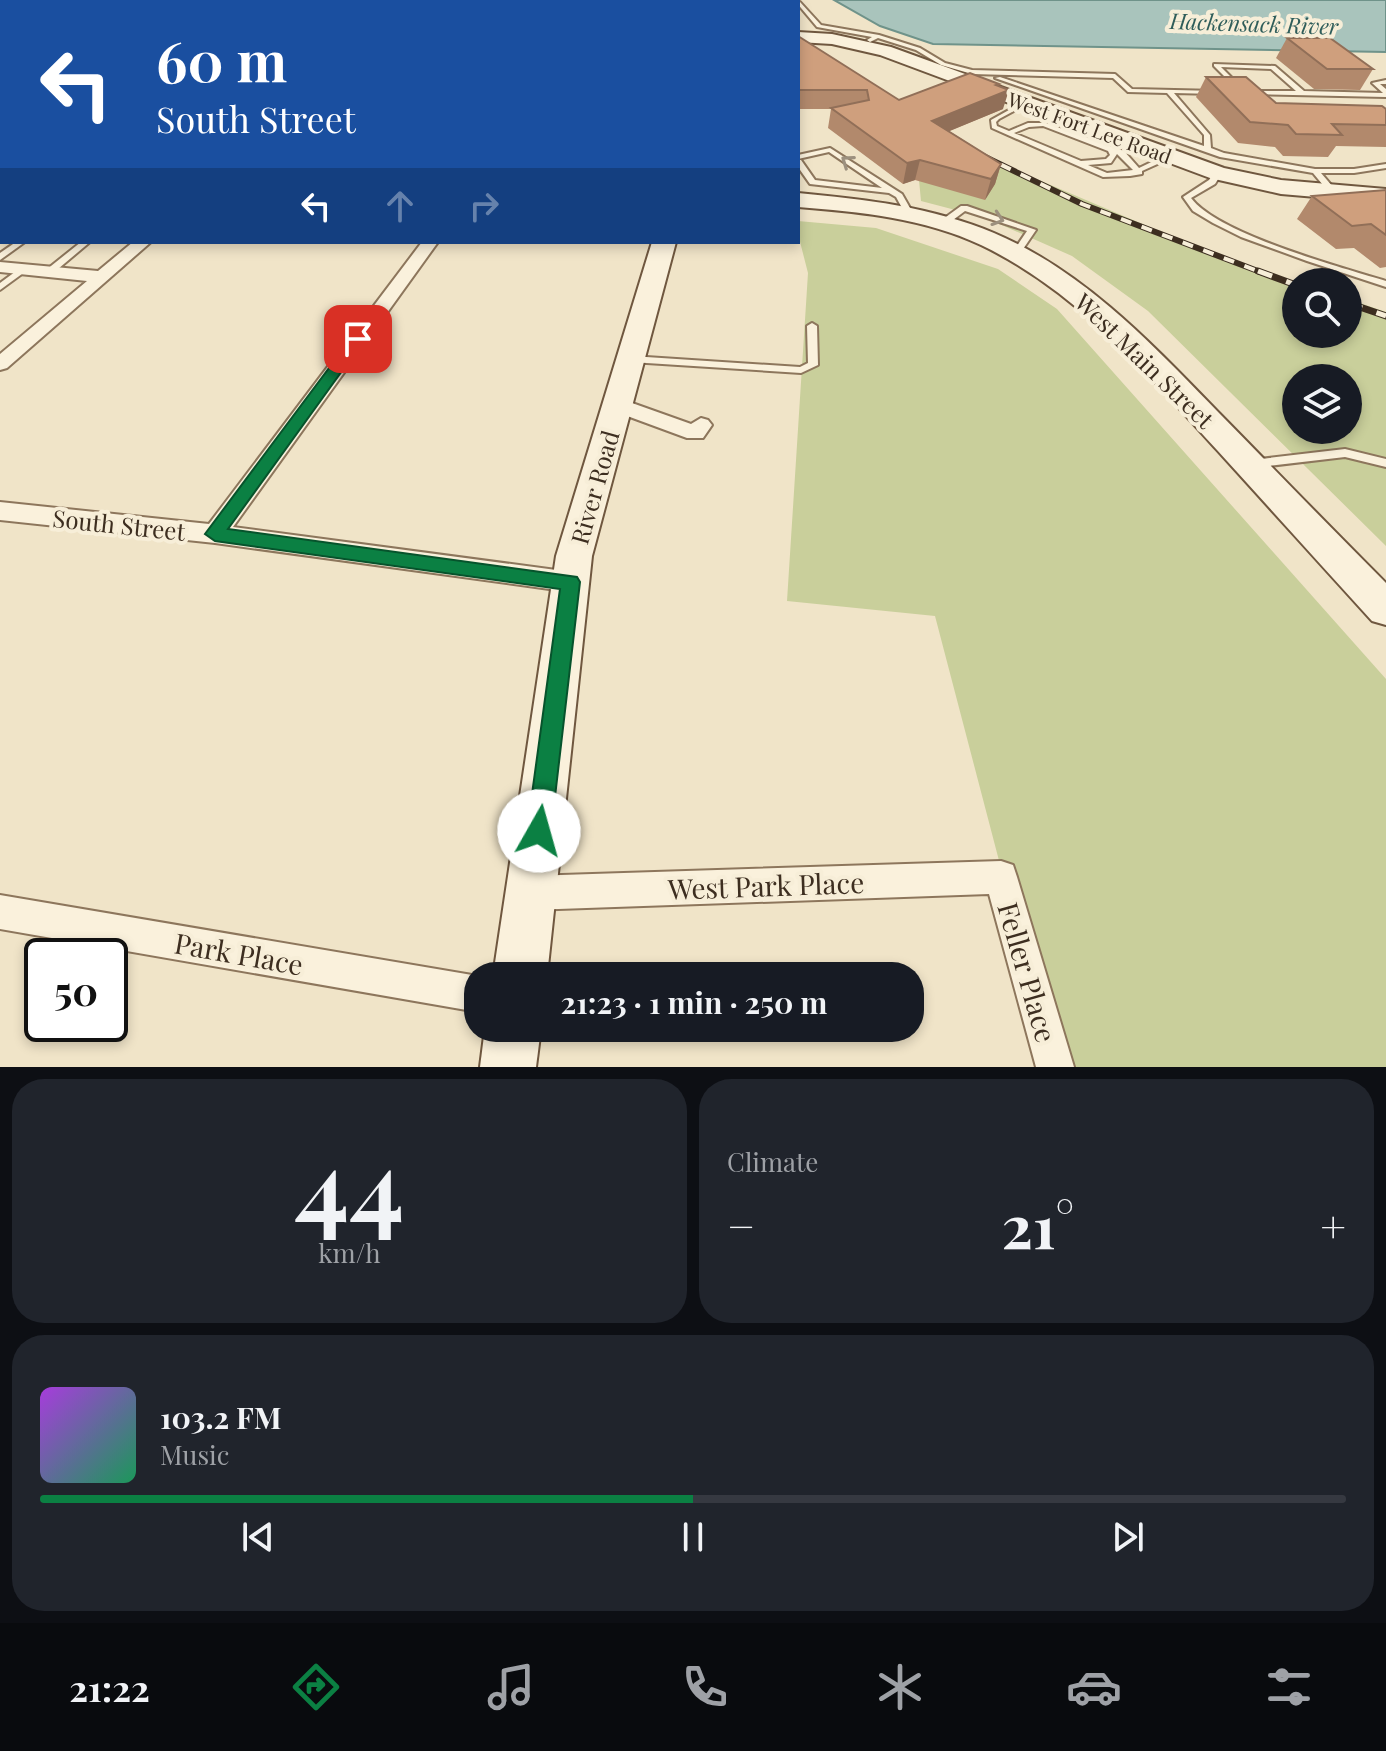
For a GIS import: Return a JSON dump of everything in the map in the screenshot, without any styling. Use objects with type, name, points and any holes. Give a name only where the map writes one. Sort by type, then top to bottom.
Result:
[{"type":"main road","name":"West Fort Lee Road","points":[[800,37],[870,41],[1025,103],[1218,173],[1281,187],[1386,196]]},
{"type":"main road","name":"West Main Street","points":[[800,200],[894,206],[985,237],[1064,282],[1124,333],[1386,609]]},
{"type":"main road","name":"River Road","points":[[522,962],[574,556],[663,244]]},
{"type":"main road","points":[[508,1067],[511,1042]]},
{"type":"street","points":[[0,364],[141,244]]},
{"type":"street","points":[[215,534],[429,244]]},
{"type":"street","points":[[0,267],[102,277]]},
{"type":"street","points":[[618,405],[695,433],[701,425]]},
{"type":"street","name":"South Street","points":[[0,511],[215,534],[571,582]]},
{"type":"street","name":"West Park Place","points":[[530,893],[1001,877]]},
{"type":"street","name":"Feller Place","points":[[1001,877],[1055,1067]]},
{"type":"street","name":"Park Place","points":[[0,912],[464,992]]},
{"type":"lane","points":[[800,5],[819,26],[870,41],[918,49],[943,64],[986,74],[1207,149],[1315,171],[1354,171],[1386,166]]},
{"type":"lane","points":[[1243,92],[1216,65],[1273,67],[1302,93]]},
{"type":"lane","points":[[986,74],[1115,76],[1130,91],[1386,93]]},
{"type":"lane","points":[[1386,82],[1375,83],[1386,93]]},
{"type":"lane","points":[[1168,91],[1207,135],[1207,149]]},
{"type":"lane","points":[[1356,94],[1366,102]]},
{"type":"lane","points":[[1025,103],[993,121],[994,127],[1106,175],[1124,176],[1139,172],[1169,157]]},
{"type":"lane","points":[[1009,133],[1028,125],[1044,124],[1111,149],[1131,161],[1139,172]]},
{"type":"lane","points":[[1075,163],[1108,161],[1114,155],[1111,149]]},
{"type":"lane","points":[[800,159],[830,150],[894,206]]},
{"type":"lane","points":[[800,163],[813,182],[894,206]]},
{"type":"lane","points":[[1315,171],[1335,194]]},
{"type":"lane","points":[[1218,173],[1212,182],[1187,197],[1192,207],[1220,225],[1274,247],[1386,284]]},
{"type":"lane","points":[[0,257],[18,244]]},
{"type":"lane","points":[[49,272],[84,244]]},
{"type":"lane","points":[[0,287],[23,269]]},
{"type":"lane","points":[[631,359],[801,370],[813,365],[812,326]]},
{"type":"lane","points":[[1249,465],[1345,453],[1386,463]]},
{"type":"green space","points":[[999,163],[1213,254],[1282,277],[1282,348],[1362,348],[1362,304],[1386,312],[1386,546],[1283,444],[1362,444],[1362,364],[1282,364],[1282,443],[1148,311],[1072,256],[986,218],[921,201],[919,180]]},
{"type":"green space","points":[[800,221],[876,228],[998,269],[1057,309],[1386,679],[1386,1067],[1053,1067],[935,616],[787,601],[808,273],[800,242]]},
{"type":"water","name":"Hackensack River","points":[[834,0],[1386,0],[1386,52],[933,44],[880,26]]},
{"type":"building","points":[[800,37],[899,100],[970,73],[1009,90],[932,121],[1001,164],[991,179],[920,160],[907,163],[831,108],[869,100],[867,90],[800,90]]},
{"type":"building","points":[[1287,38],[1330,38],[1373,69],[1327,69]]},
{"type":"building","points":[[1206,77],[1246,77],[1276,103],[1382,106],[1386,109],[1386,125],[1332,124],[1342,135],[1296,134],[1288,125],[1250,122]]},
{"type":"building","points":[[1386,190],[1386,235],[1371,224],[1352,226],[1312,196]]},
{"type":"railway","points":[[981,155],[1082,204],[1263,273]]},
{"type":"railway","points":[[1258,271],[1282,280]]},
{"type":"railway","points":[[1362,308],[1386,316]]},
{"type":"route","points":[[358,339],[215,534],[571,582],[539,831]]}]
